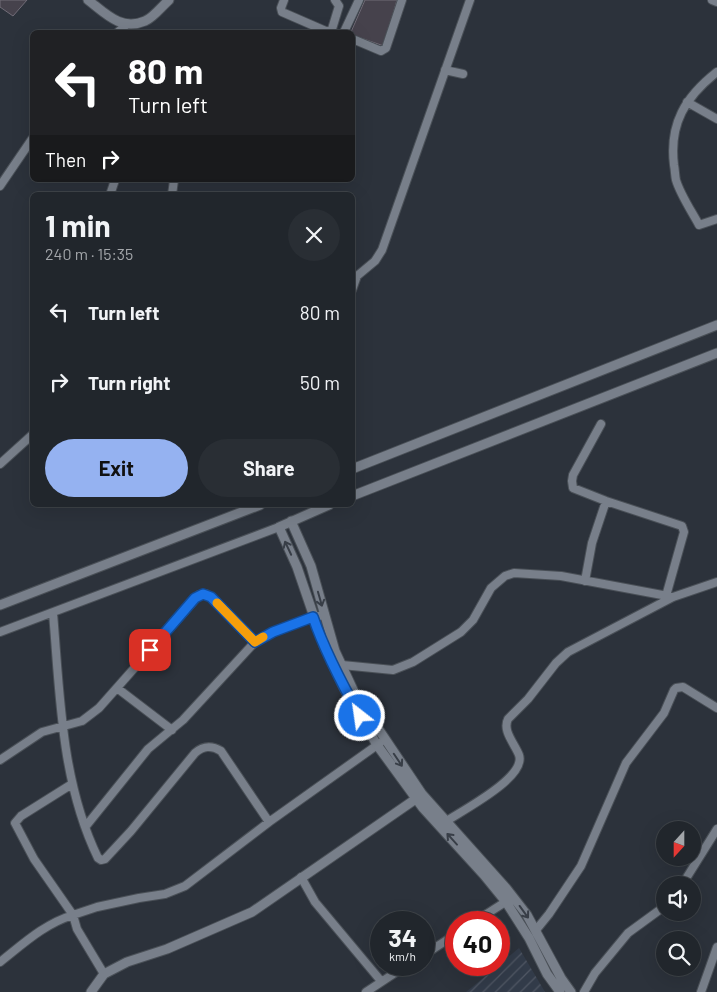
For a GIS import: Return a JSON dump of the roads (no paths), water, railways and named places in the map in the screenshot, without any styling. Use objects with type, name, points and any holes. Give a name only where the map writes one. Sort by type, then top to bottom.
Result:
[{"type":"street","points":[[88,0],[112,18],[126,25]]},
{"type":"street","points":[[120,30],[126,25],[146,21],[169,0]]},
{"type":"street","points":[[284,0],[281,8],[282,12],[318,30]]},
{"type":"street","points":[[335,0],[339,6],[336,30]]},
{"type":"street","points":[[345,30],[359,0]]},
{"type":"street","points":[[355,40],[381,51],[386,48],[402,0]]},
{"type":"street","points":[[355,283],[360,272],[379,256],[470,0]]},
{"type":"street","points":[[712,0],[717,2]]},
{"type":"street","points":[[445,70],[463,74]]},
{"type":"street","points":[[717,72],[687,102],[675,130],[672,148],[676,181],[699,225],[717,220]]},
{"type":"street","points":[[687,102],[717,118]]},
{"type":"street","points":[[0,186],[30,142]]},
{"type":"street","points":[[355,468],[717,325]]},
{"type":"street","points":[[355,495],[717,353]]},
{"type":"street","points":[[601,424],[574,475],[572,484],[577,490],[678,524],[684,529],[670,597]]},
{"type":"street","points":[[0,464],[30,437]]},
{"type":"street","points":[[585,581],[592,543],[606,501]]},
{"type":"street","points":[[0,605],[255,507]]},
{"type":"street","points":[[0,632],[278,527],[324,507]]},
{"type":"street","points":[[291,521],[311,566],[336,651],[355,694],[381,743]]},
{"type":"street","points":[[278,527],[298,569],[324,646],[344,688],[419,796],[484,875],[510,899],[536,930],[561,978],[571,992]]},
{"type":"street","points":[[298,569],[311,566]]},
{"type":"street","points":[[342,665],[394,670],[413,662],[461,632],[473,620],[491,588],[510,574],[520,572],[544,574],[670,597]]},
{"type":"street","points":[[443,824],[506,782],[517,769],[519,756],[507,731],[506,723],[528,699],[556,663],[568,652],[670,597],[717,582]]},
{"type":"street","points":[[0,760],[42,732],[82,721],[99,708],[199,595],[206,594],[211,597],[255,642]]},
{"type":"street","points":[[52,613],[62,726],[72,784],[99,859],[103,860],[131,831],[195,753],[209,746],[221,751],[269,822]]},
{"type":"street","points":[[86,826],[148,749],[183,720],[255,642],[273,632],[313,617],[325,616]]},
{"type":"street","points":[[536,930],[581,866],[626,763],[664,713],[674,690],[683,687],[717,708]]},
{"type":"street","points":[[117,688],[172,730]]},
{"type":"street","points":[[0,962],[45,926],[60,919],[97,907],[175,891],[185,886],[269,822],[381,743]]},
{"type":"street","points":[[72,784],[21,816],[15,823],[34,859],[73,915],[78,929],[104,974]]},
{"type":"street","points":[[91,992],[104,974],[127,962],[167,949],[252,912],[419,796]]},
{"type":"street","points":[[688,876],[717,829]]},
{"type":"street","points":[[301,877],[315,902],[381,982]]},
{"type":"street","points":[[491,911],[510,899]]},
{"type":"street","points":[[510,899],[547,974],[560,992]]},
{"type":"street","points":[[584,992],[595,972],[628,933],[656,913]]},
{"type":"street","points":[[701,992],[717,946]]},
{"type":"street","points":[[366,992],[390,976]]}]
